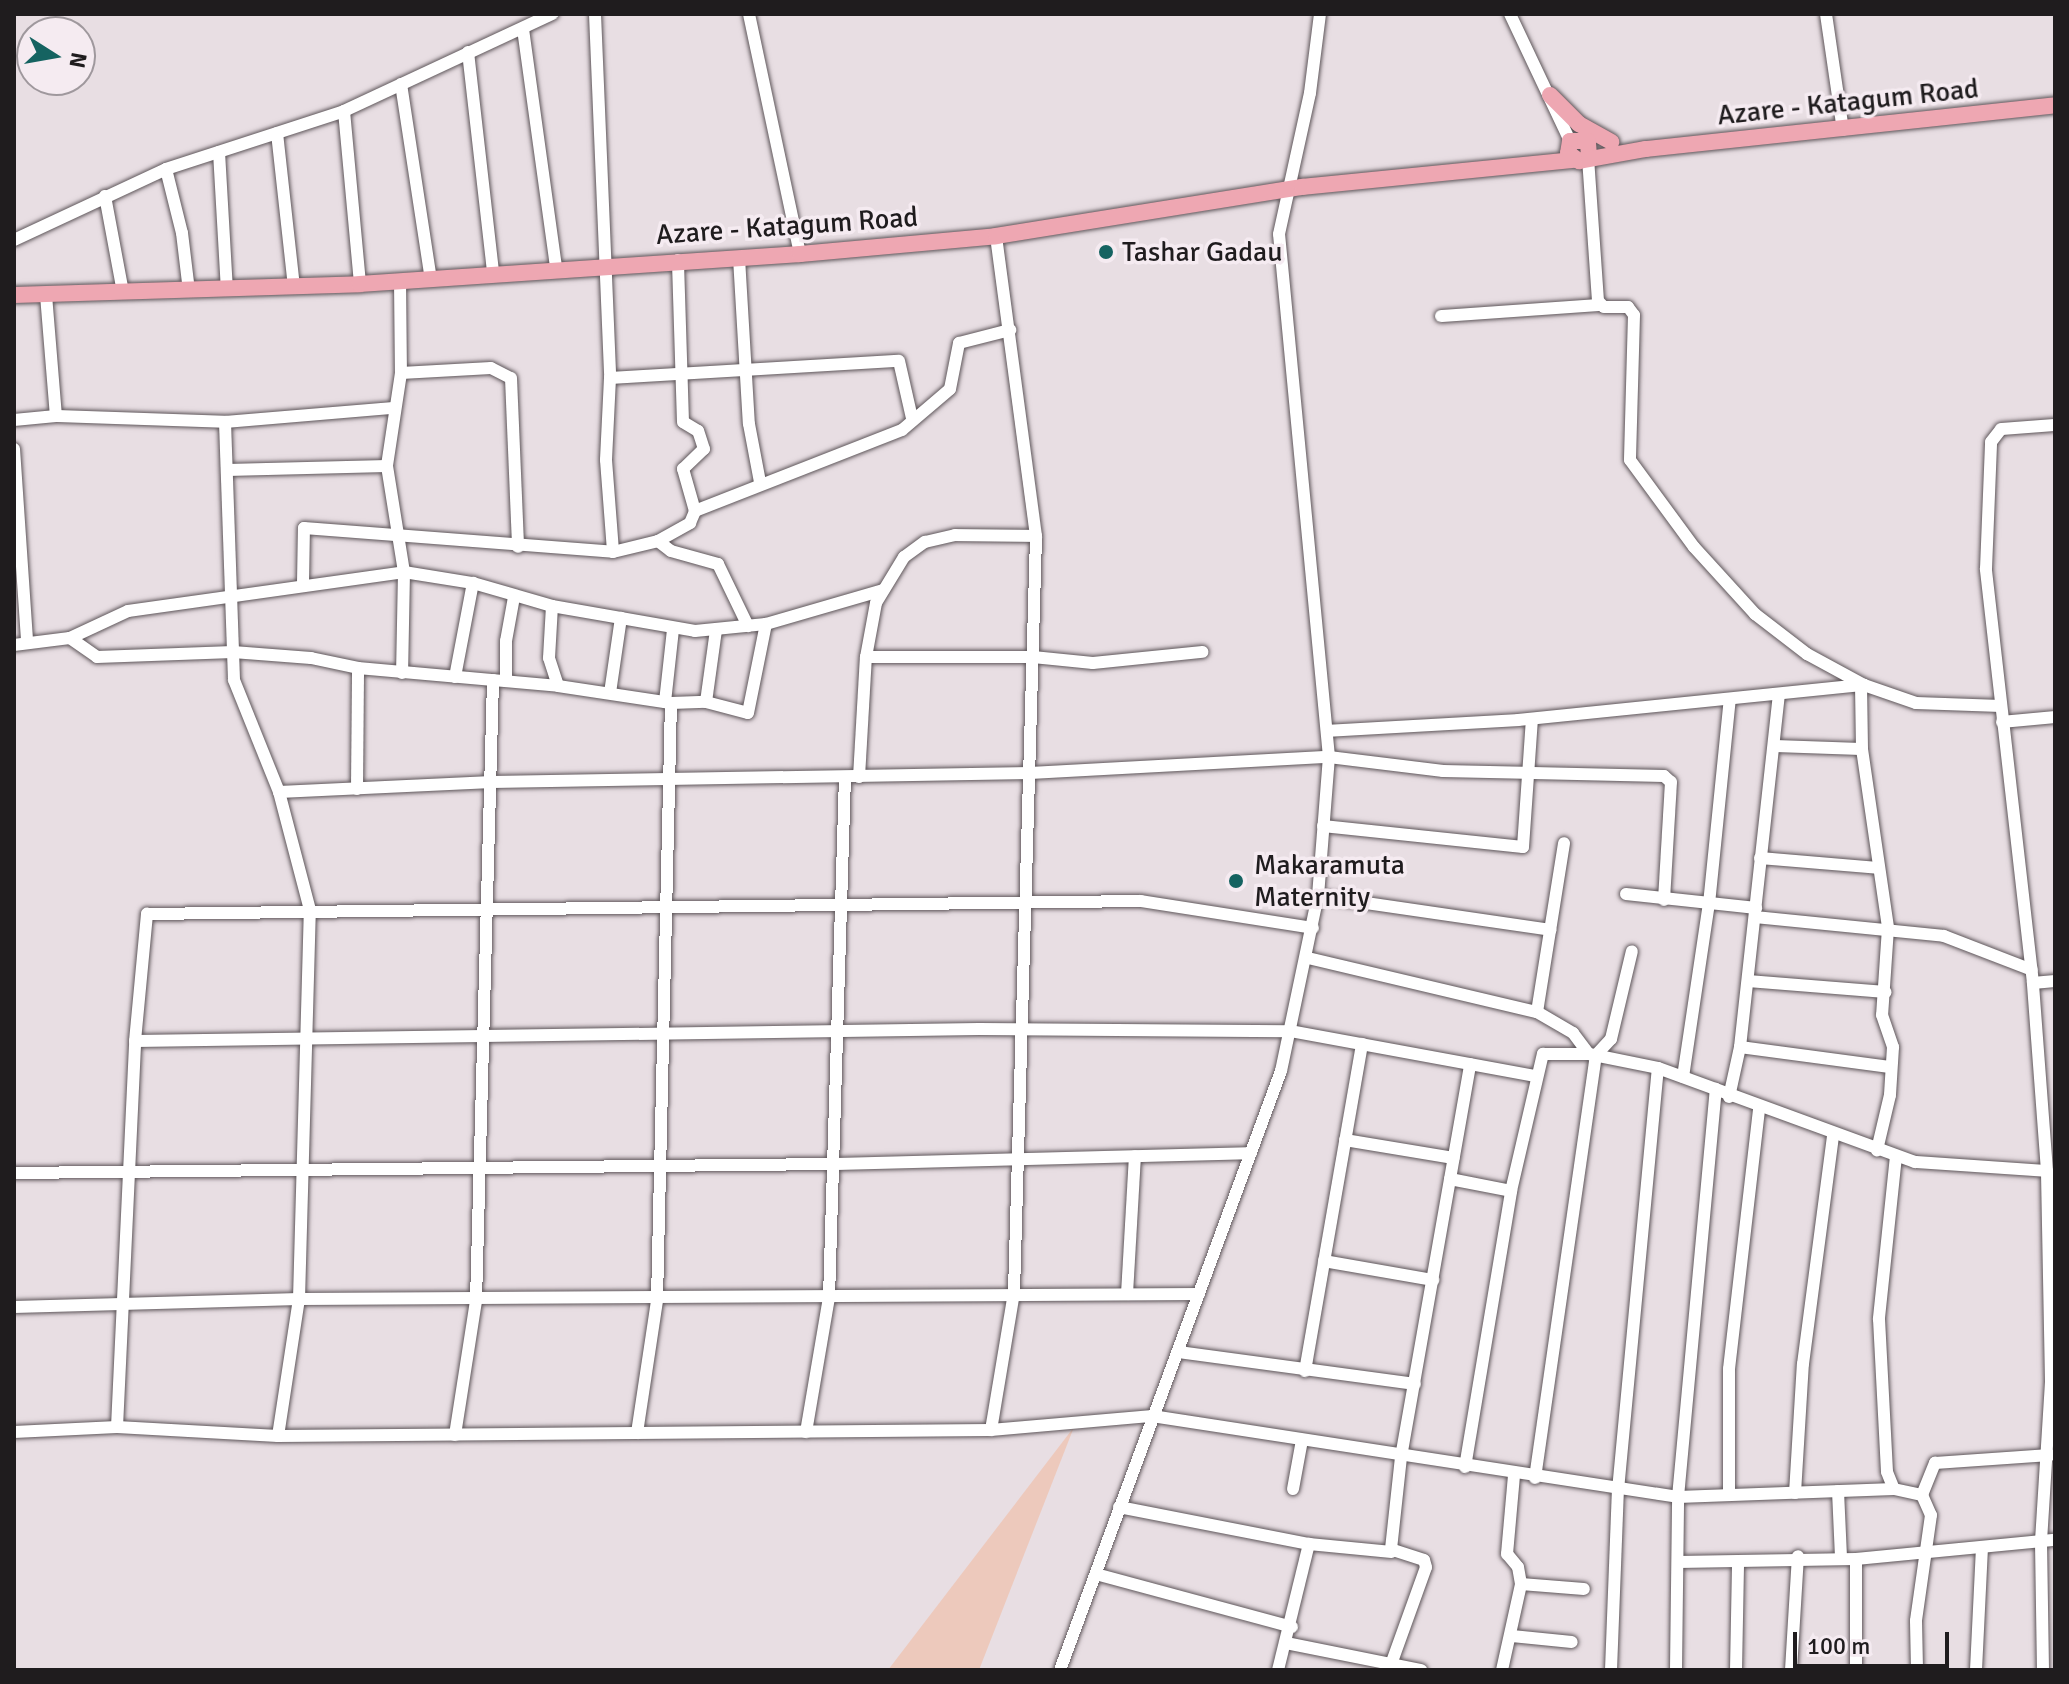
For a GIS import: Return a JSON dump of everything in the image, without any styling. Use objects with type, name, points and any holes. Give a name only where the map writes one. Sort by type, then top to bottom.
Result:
[{"type":"main road","points":[[1550,95],[1579,124],[1611,142]]},
{"type":"main road","name":"Azare - Katagum Road","points":[[14,292],[189,291],[360,284],[556,267],[800,254],[996,236],[1285,190],[2055,105]]},
{"type":"main road","name":"Azare - Katagum Road","points":[[1521,162],[1579,137],[1583,155]]},
{"type":"main road","name":"Azare - Katagum Road","points":[[1583,155],[1611,142],[1646,149]]},
{"type":"street","points":[[14,240],[166,169],[344,111],[552,14]]},
{"type":"street","points":[[595,14],[610,378],[606,460],[613,552]]},
{"type":"street","points":[[749,14],[800,254]]},
{"type":"street","points":[[1060,1670],[1251,1153],[1290,1031],[1313,928],[1329,757],[1279,255],[1285,190],[1308,104],[1320,14]]},
{"type":"street","points":[[1510,14],[1570,142]]},
{"type":"street","points":[[1826,14],[1843,130]]},
{"type":"street","points":[[523,29],[556,267]]},
{"type":"street","points":[[468,52],[493,273]]},
{"type":"street","points":[[401,84],[431,279]]},
{"type":"street","points":[[344,111],[360,284]]},
{"type":"street","points":[[277,133],[294,287]]},
{"type":"street","points":[[219,152],[227,289]]},
{"type":"street","points":[[1583,155],[1600,305]]},
{"type":"street","points":[[166,169],[182,233],[189,291]]},
{"type":"street","points":[[105,196],[123,292]]},
{"type":"street","points":[[991,1430],[1014,1292],[1036,536],[996,236]]},
{"type":"street","points":[[739,258],[749,424],[760,482]]},
{"type":"street","points":[[303,583],[301,530],[397,532],[518,547],[613,552],[658,541],[690,523],[695,511],[683,469],[704,449],[698,431],[683,422],[678,260]]},
{"type":"street","points":[[400,281],[401,373],[393,408],[387,466],[404,572],[402,673]]},
{"type":"street","points":[[50,294],[56,416]]},
{"type":"street","points":[[1441,316],[1600,305],[1628,307],[1634,315],[1626,445],[1630,460],[1653,496],[1755,614],[1807,654],[1862,685],[1916,703],[2001,706]]},
{"type":"street","points":[[695,511],[760,482],[902,430],[912,418],[950,389],[959,343],[1010,330]]},
{"type":"street","points":[[610,378],[899,361],[912,418]]},
{"type":"street","points":[[401,373],[491,368],[511,378],[518,547]]},
{"type":"street","points":[[14,420],[56,416],[225,422],[393,408]]},
{"type":"street","points":[[225,422],[237,696],[279,792],[310,910],[309,1040],[299,1299],[278,1436]]},
{"type":"street","points":[[2043,1670],[2041,1541],[2052,1434],[2047,1171],[2032,976],[1986,569],[1991,442],[2001,429],[2055,425]]},
{"type":"street","points":[[14,449],[20,643],[70,638],[128,611],[303,583],[404,572],[473,583],[552,606],[673,629],[716,630],[766,624],[883,590]]},
{"type":"street","points":[[227,470],[387,466]]},
{"type":"street","points":[[859,777],[866,657],[883,590],[904,557],[925,542],[955,535],[1036,536]]},
{"type":"street","points":[[658,541],[671,551],[718,564],[748,626]]},
{"type":"street","points":[[455,677],[473,583]]},
{"type":"street","points":[[455,1435],[476,1301],[492,782],[500,680],[514,597]]},
{"type":"street","points":[[552,606],[549,658],[558,686]]},
{"type":"street","points":[[610,693],[621,618]]},
{"type":"street","points":[[70,638],[97,657],[233,652],[311,658],[358,668],[558,686],[668,703],[706,702],[748,713],[766,624]]},
{"type":"street","points":[[637,1433],[657,1300],[668,703],[673,629]]},
{"type":"street","points":[[706,702],[716,630]]},
{"type":"street","points":[[866,657],[1033,657],[1093,663],[1202,652]]},
{"type":"street","points":[[357,789],[358,668]]},
{"type":"street","points":[[1327,731],[1532,719],[1862,685]]},
{"type":"street","points":[[1862,685],[1862,749],[1888,928],[1886,992],[1882,1015],[1893,1047],[1890,1095],[1877,1150]]},
{"type":"street","points":[[1729,1097],[1740,1047],[1779,694]]},
{"type":"street","points":[[1683,1077],[1709,904],[1730,699]]},
{"type":"street","points":[[2002,722],[2055,717]]},
{"type":"street","points":[[1323,826],[1523,847],[1532,719]]},
{"type":"street","points":[[1774,746],[1862,749]]},
{"type":"street","points":[[279,792],[492,782],[1030,773],[1329,757],[1443,771],[1669,778],[1664,900]]},
{"type":"street","points":[[806,1432],[829,1297],[845,777]]},
{"type":"street","points":[[1537,1012],[1564,843]]},
{"type":"street","points":[[1760,858],[1878,868]]},
{"type":"street","points":[[1626,894],[1944,936],[2032,976],[2055,981]]},
{"type":"street","points":[[1318,896],[1551,930]]},
{"type":"street","points":[[117,1427],[135,1041],[147,914],[665,904],[1141,901],[1313,928]]},
{"type":"street","points":[[1535,1478],[1592,1054],[1611,1039],[1632,951]]},
{"type":"street","points":[[1308,958],[1537,1012],[1573,1033],[1592,1054]]},
{"type":"street","points":[[1748,981],[1886,992]]},
{"type":"street","points":[[135,1041],[1022,1030],[1290,1031],[1534,1076]]},
{"type":"street","points":[[1305,1371],[1362,1044]]},
{"type":"street","points":[[1740,1047],[1890,1067]]},
{"type":"street","points":[[1465,1467],[1511,1191],[1534,1076],[1543,1054],[1592,1054],[1658,1068],[1759,1109],[1915,1162],[2047,1171]]},
{"type":"street","points":[[1392,1552],[1401,1457],[1470,1064]]},
{"type":"street","points":[[1611,1670],[1618,1490],[1658,1068]]},
{"type":"street","points":[[1676,1670],[1678,1497],[1716,1089]]},
{"type":"street","points":[[1729,1495],[1729,1369],[1759,1109]]},
{"type":"street","points":[[1795,1493],[1803,1364],[1833,1135]]},
{"type":"street","points":[[1345,1140],[1454,1158]]},
{"type":"street","points":[[14,1173],[833,1164],[1251,1153]]},
{"type":"street","points":[[1127,1294],[1135,1156]]},
{"type":"street","points":[[1894,1489],[1887,1472],[1879,1319],[1896,1156]]},
{"type":"street","points":[[1450,1179],[1511,1191]]},
{"type":"street","points":[[1324,1261],[1433,1280]]},
{"type":"street","points":[[14,1307],[299,1299],[657,1300],[1014,1292],[1199,1294]]},
{"type":"street","points":[[1179,1352],[1415,1384]]},
{"type":"street","points":[[14,1432],[117,1427],[278,1436],[991,1430],[1152,1416],[1514,1475],[1678,1497],[1894,1489],[1922,1495]]},
{"type":"street","points":[[1293,1489],[1302,1440]]},
{"type":"street","points":[[1917,1670],[1923,1553],[1931,1515],[1922,1495],[1935,1463],[2050,1455]]},
{"type":"street","points":[[1502,1670],[1512,1636],[1521,1584],[1518,1567],[1507,1554],[1514,1475]]},
{"type":"street","points":[[1838,1491],[1841,1558]]},
{"type":"street","points":[[1119,1507],[1309,1544],[1392,1552],[1426,1562],[1390,1667]]},
{"type":"street","points":[[1678,1562],[1798,1556],[1856,1559],[2055,1540]]},
{"type":"street","points":[[1278,1670],[1292,1627],[1309,1544]]},
{"type":"street","points":[[1976,1670],[1982,1547]]},
{"type":"street","points":[[1791,1670],[1798,1556]]},
{"type":"street","points":[[1856,1559],[1856,1670]]},
{"type":"street","points":[[1736,1670],[1738,1561]]},
{"type":"street","points":[[1096,1574],[1292,1627]]},
{"type":"street","points":[[1521,1584],[1584,1589]]},
{"type":"street","points":[[1512,1636],[1572,1642]]},
{"type":"street","points":[[1286,1643],[1390,1667],[1421,1670]]},
{"type":"shaded area","points":[[1074,1427],[979,1670],[888,1670]]},
{"type":"place","name":"Tashar Gadau","points":[[1106,252]]},
{"type":"place","name":"Makaramuta Maternity","points":[[1236,881]]}]
